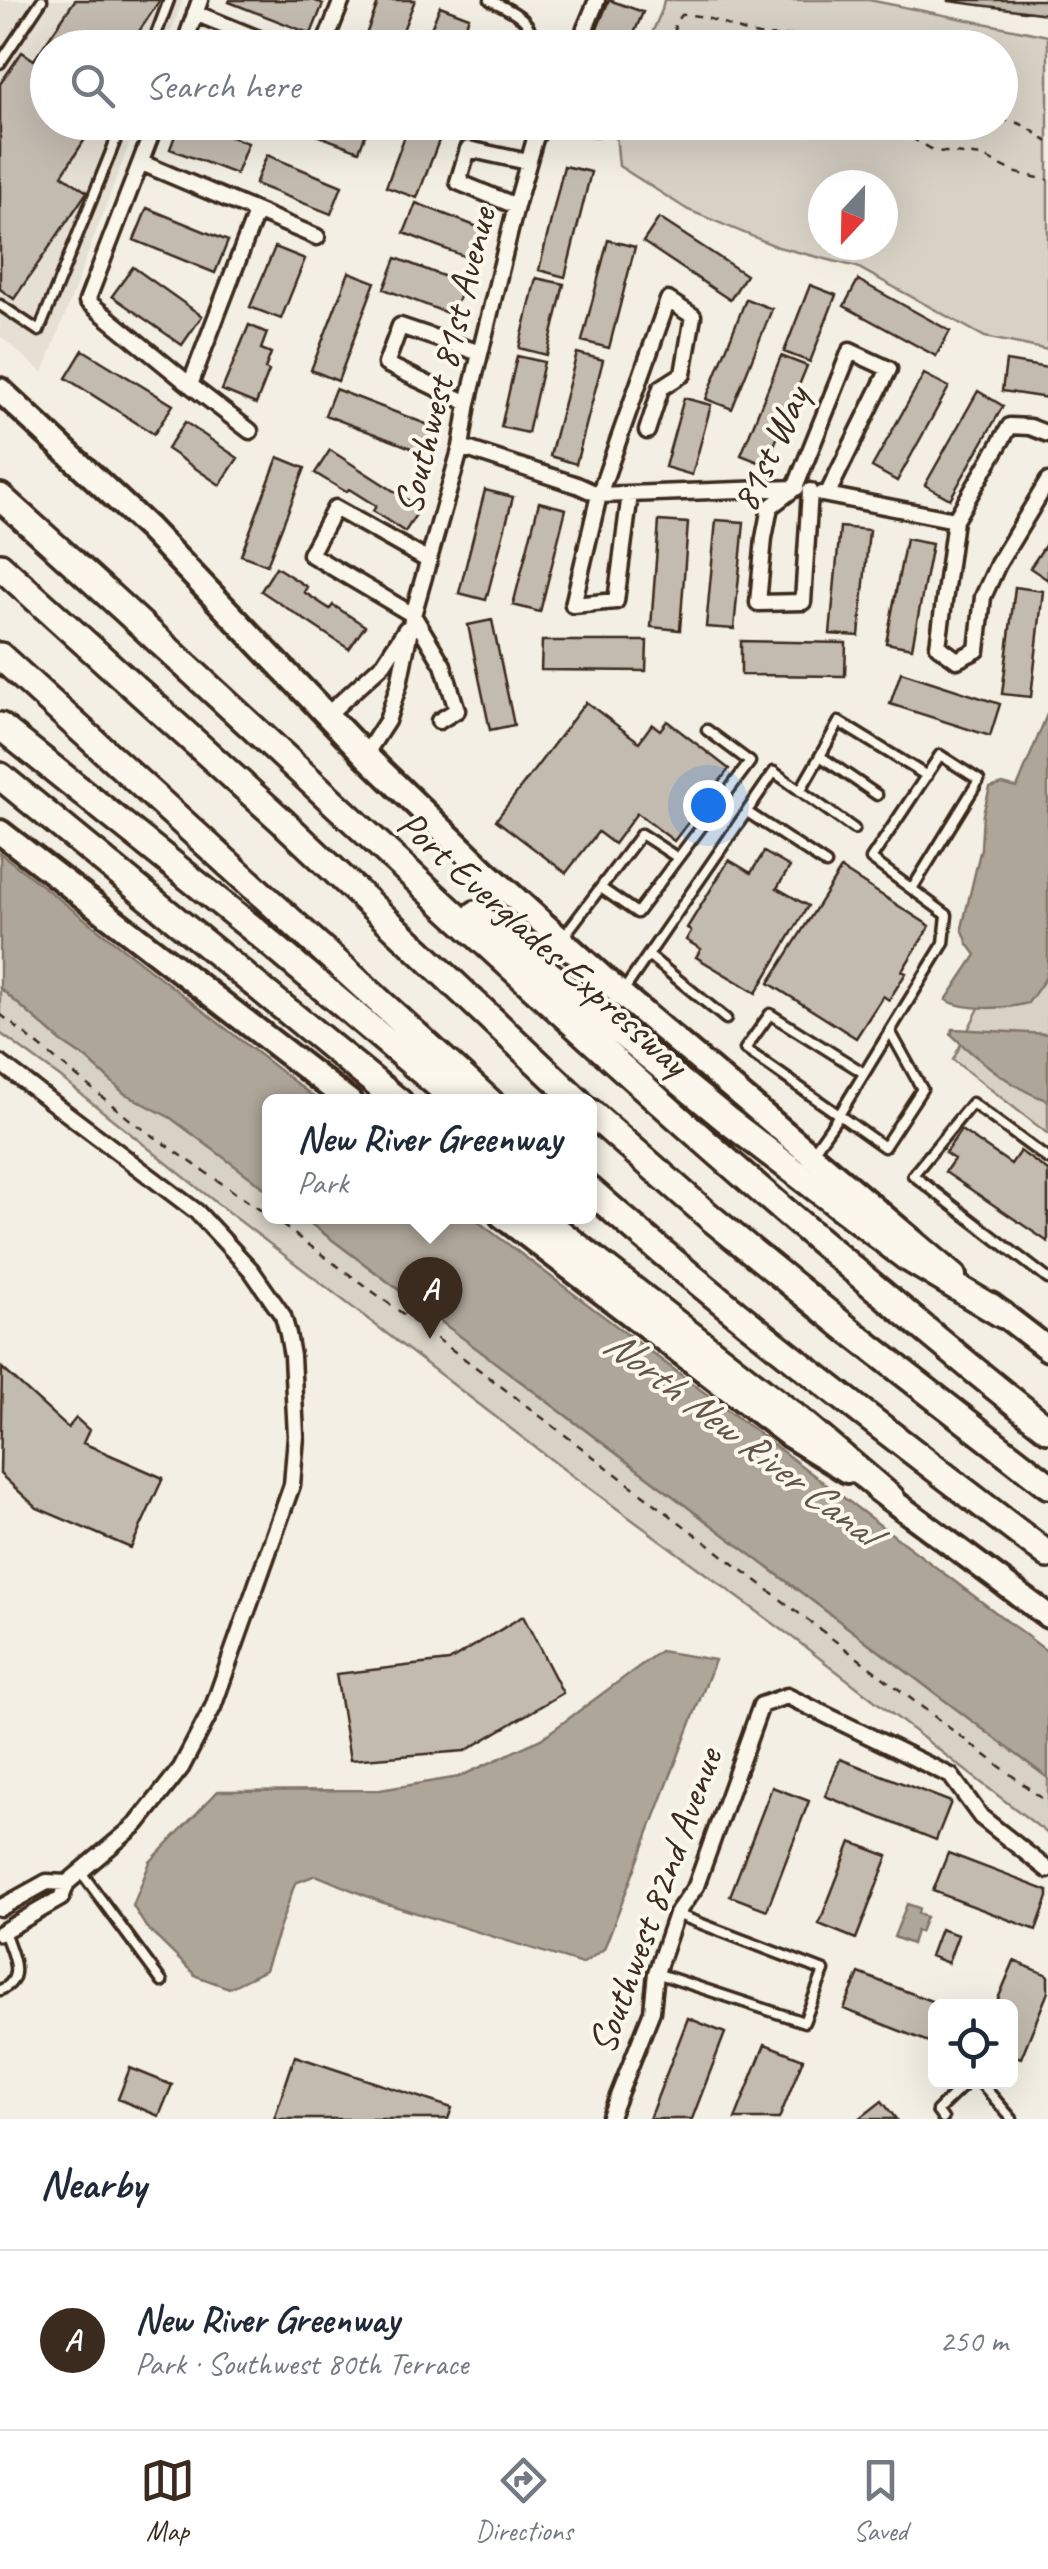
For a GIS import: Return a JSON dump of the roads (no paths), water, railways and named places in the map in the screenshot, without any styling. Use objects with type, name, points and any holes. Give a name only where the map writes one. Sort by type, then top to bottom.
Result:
[{"type":"highway","name":"Port Everglades Expressway","points":[[0,498],[138,620],[524,980],[768,1198],[1048,1428]]},
{"type":"highway","points":[[0,566],[282,821],[571,1094]]},
{"type":"highway","points":[[0,656],[481,1094]]},
{"type":"highway","points":[[0,726],[272,944],[449,1094]]},
{"type":"highway","points":[[0,776],[389,1094]]},
{"type":"highway","points":[[335,803],[742,1132],[906,1257],[1003,1315]]},
{"type":"highway","points":[[597,1118],[851,1332],[1048,1486]]},
{"type":"highway","points":[[597,1196],[656,1248]]},
{"type":"highway","points":[[597,1204],[1048,1554]]},
{"type":"highway","points":[[549,1224],[891,1498]]},
{"type":"main road","points":[[0,390],[148,528],[439,828],[561,940],[914,1243],[1003,1315],[1045,1341]]},
{"type":"main road","points":[[0,832],[340,1094]]},
{"type":"main road","points":[[512,1224],[790,1436],[891,1498],[1048,1616]]},
{"type":"street","points":[[330,30],[342,0]]},
{"type":"street","points":[[584,30],[597,0]]},
{"type":"street","points":[[198,7],[245,30]]},
{"type":"street","points":[[150,140],[87,300],[250,431]]},
{"type":"street","name":"Southwest 81st Avenue","points":[[365,755],[387,721],[399,684],[461,446],[516,206],[536,140]]},
{"type":"street","points":[[516,206],[458,182],[468,149],[528,162]]},
{"type":"street","points":[[142,164],[317,237]]},
{"type":"street","points":[[190,385],[256,213]]},
{"type":"street","points":[[630,494],[616,601],[573,605],[600,495],[668,300],[694,316],[683,374],[661,388],[647,432]]},
{"type":"street","points":[[468,404],[386,364],[400,326],[480,354]]},
{"type":"street","name":"81st Way","points":[[802,489],[770,506],[758,603],[802,602],[802,489],[850,352],[889,368],[827,494]]},
{"type":"street","points":[[1048,434],[1030,427],[1010,426],[955,520],[938,646],[957,660],[977,650],[982,597],[1048,481]]},
{"type":"street","points":[[461,446],[600,495],[802,489],[955,520]]},
{"type":"street","points":[[428,562],[335,508],[310,554],[414,615],[444,665],[458,710],[439,720]]},
{"type":"street","name":"Southwest 81st Avenue","points":[[328,716],[384,663],[414,615]]},
{"type":"street","points":[[0,1064],[197,1212],[250,1270],[283,1316],[288,1334],[296,1436],[292,1485],[213,1707],[181,1768],[137,1824],[67,1883],[62,1898],[2,1932]]},
{"type":"street","name":"Southwest 82nd Avenue","points":[[609,2119],[652,2010],[656,1973],[676,1914],[696,1886],[760,1705],[787,1696],[951,1776],[980,1817],[1048,1870]]},
{"type":"street","points":[[0,1908],[47,1882],[67,1883]]},
{"type":"lane","points":[[0,63],[42,0]]},
{"type":"lane","points":[[158,30],[169,0]]},
{"type":"lane","points":[[490,0],[526,21],[530,30]]},
{"type":"lane","points":[[0,306],[39,331],[116,140]]},
{"type":"lane","points":[[800,791],[839,722],[927,776]]},
{"type":"lane","points":[[601,888],[637,913],[750,762],[707,730]]},
{"type":"lane","points":[[811,1156],[944,943],[947,915],[871,859],[940,755],[979,780],[912,889]]},
{"type":"lane","points":[[820,756],[877,795]]},
{"type":"lane","points":[[621,994],[774,772],[854,829]]},
{"type":"lane","points":[[747,812],[826,864]]},
{"type":"lane","points":[[561,940],[641,834],[678,858]]},
{"type":"lane","points":[[648,954],[726,1019]]},
{"type":"lane","points":[[864,1073],[770,1014],[745,1049],[884,1147],[922,1089],[890,1031]]},
{"type":"lane","points":[[1048,1159],[972,1103],[912,1175],[1048,1280]]},
{"type":"lane","points":[[81,1872],[162,1982]]},
{"type":"lane","points":[[656,1973],[804,2022],[824,1971],[676,1914]]},
{"type":"lane","points":[[0,1990],[9,1987],[17,1966],[2,1932]]},
{"type":"lane","points":[[943,2119],[937,2111],[959,2089]]},
{"type":"lane","points":[[986,2089],[1012,2119]]},
{"type":"water","points":[[1048,712],[1045,979],[1028,1003],[986,1008],[954,1004],[946,1000],[976,955],[962,928],[990,788],[1003,784],[1017,788]]},
{"type":"water","points":[[0,853],[310,1094],[262,1094],[262,1186],[171,1118],[124,1093],[0,988]]},
{"type":"water","points":[[953,1029],[1048,1034],[1048,1100],[997,1072],[951,1034]]},
{"type":"water","name":"North New River Canal","points":[[311,1224],[481,1224],[1048,1652],[1048,1778]]},
{"type":"water","points":[[660,1651],[715,1660],[604,1949],[582,1964],[381,1902],[316,1875],[295,1883],[265,1970],[229,1988],[196,1976],[146,1927],[133,1906],[150,1862],[218,1791],[380,1790],[459,1777],[541,1739]]},
{"type":"water","points":[[907,1904],[919,1908],[918,1914],[926,1917],[912,1944],[894,1937]]},
{"type":"place","name":"New River Greenway","points":[[430,1339]]}]
